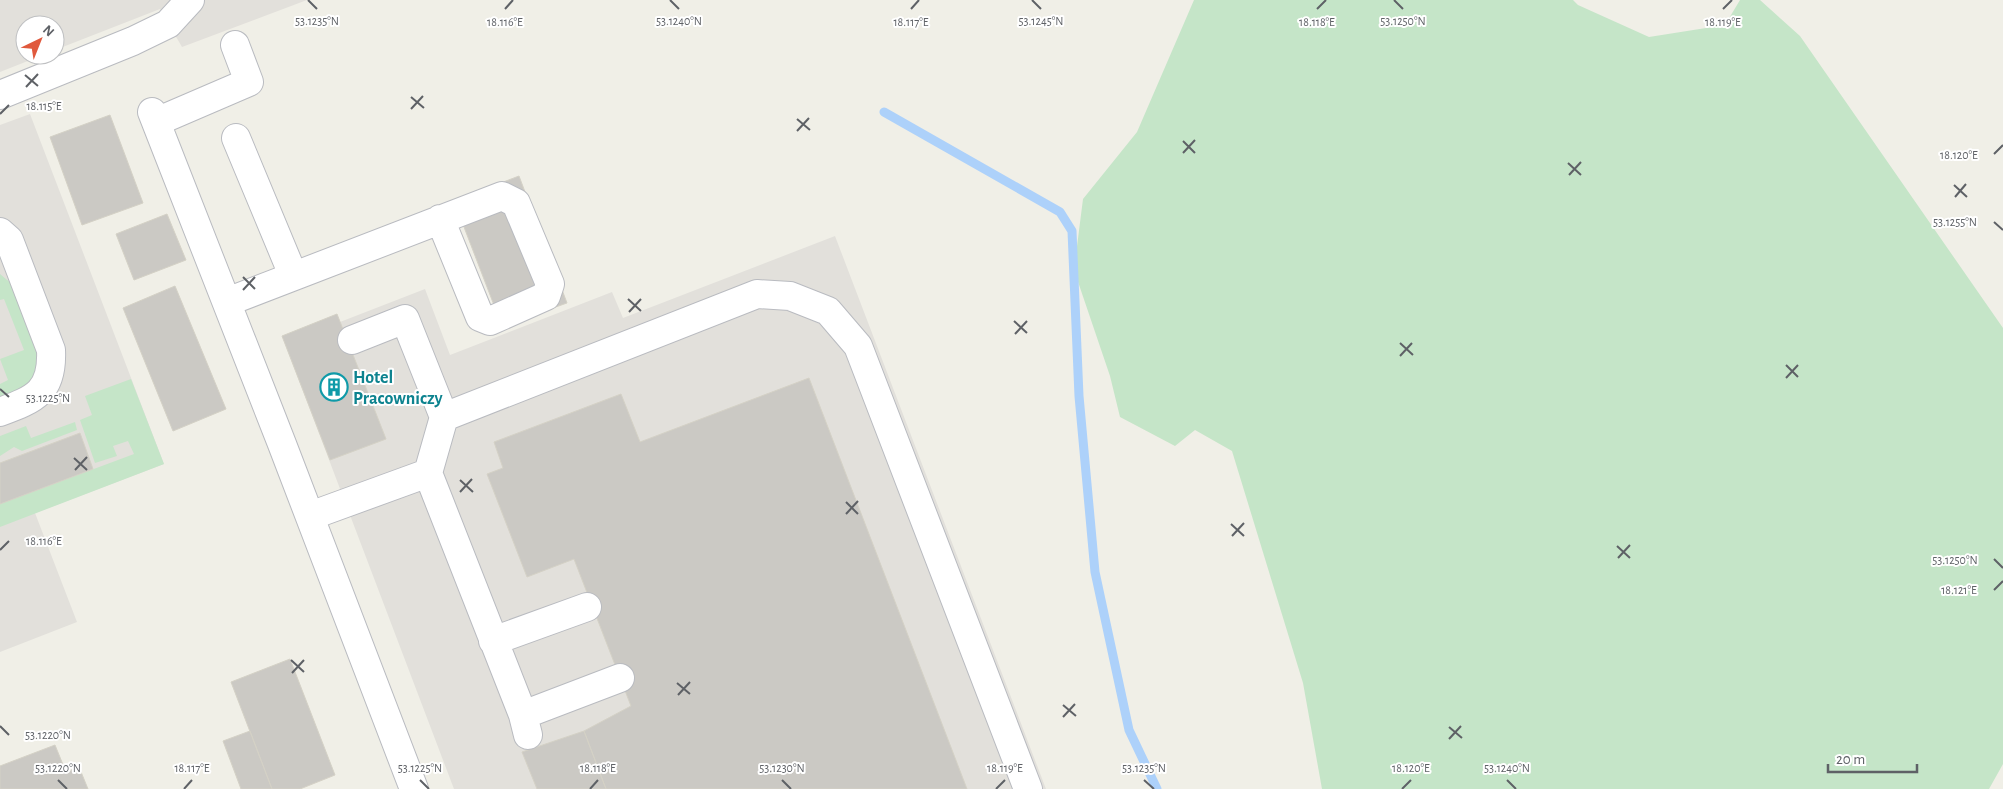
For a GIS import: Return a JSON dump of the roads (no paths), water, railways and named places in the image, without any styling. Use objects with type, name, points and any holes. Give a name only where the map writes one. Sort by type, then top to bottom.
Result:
[{"type":"lane","points":[[0,95],[142,37],[168,24],[190,0]]},
{"type":"lane","points":[[235,45],[249,82],[154,117],[310,516],[414,789]]},
{"type":"lane","points":[[236,138],[293,275]]},
{"type":"lane","points":[[227,302],[502,196],[516,202],[550,284],[546,296],[490,321],[480,317],[440,220]]},
{"type":"lane","points":[[0,232],[9,240],[51,350],[52,364],[50,376],[32,400],[0,412]]},
{"type":"lane","points":[[444,417],[757,294],[790,296],[828,311],[858,346],[1028,789]]},
{"type":"lane","points":[[352,340],[405,320],[444,417],[428,473],[525,725],[620,678]]},
{"type":"lane","points":[[310,516],[428,473]]},
{"type":"lane","points":[[494,642],[587,607]]},
{"type":"waterway","points":[[884,112],[1060,212],[1072,231],[1079,396],[1095,572],[1129,730],[1157,789]]},
{"type":"place","name":"Hotel Pracowniczy","points":[[334,387]]}]
